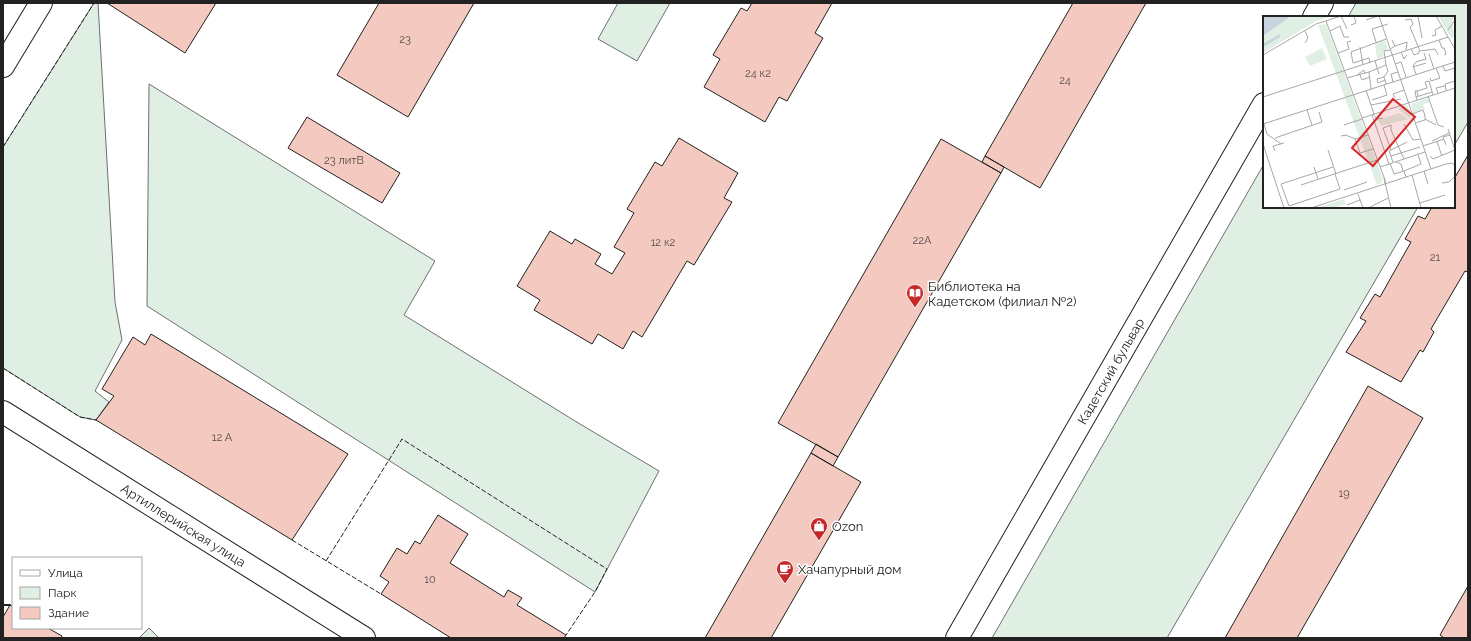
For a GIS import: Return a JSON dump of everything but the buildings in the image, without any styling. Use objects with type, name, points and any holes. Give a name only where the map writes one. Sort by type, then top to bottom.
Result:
[{"type":"street","points":[[3,66],[41,3]]},
{"type":"street","points":[[1315,16],[1322,3]]},
{"type":"street","name":"Кадетский бульвар","points":[[957,638],[1263,106]]},
{"type":"street","name":"Артиллерийская улица","points":[[3,412],[364,638]]},
{"type":"green space","points":[[94,3],[98,3],[115,302],[122,340],[95,391],[109,402],[96,420],[80,417],[3,368],[3,147]]},
{"type":"green space","points":[[618,3],[670,3],[637,61],[598,39]]},
{"type":"green space","points":[[1356,3],[1468,3],[1468,122],[1455,144],[1455,16],[1349,16]]},
{"type":"green space","points":[[149,84],[435,261],[404,315],[659,471],[595,592],[147,306]]},
{"type":"green space","points":[[1263,166],[1263,208],[1417,208],[1167,638],[992,638]]},
{"type":"green space","points":[[149,628],[159,638],[139,638]]},
{"type":"fence","points":[[3,147],[94,3]]},
{"type":"fence","points":[[3,368],[80,417],[96,420]]},
{"type":"fence","points":[[326,561],[402,439],[607,569],[595,592],[566,635]]},
{"type":"fence","points":[[292,540],[381,594]]},
{"type":"wall","points":[[3,605],[10,605]]},
{"type":"place","name":"Библиотека на Кадетском (филиал №2)","points":[[915,308]]},
{"type":"place","name":"Ozon","points":[[819,541]]},
{"type":"place","name":"Хачапурный дом","points":[[785,584]]}]
